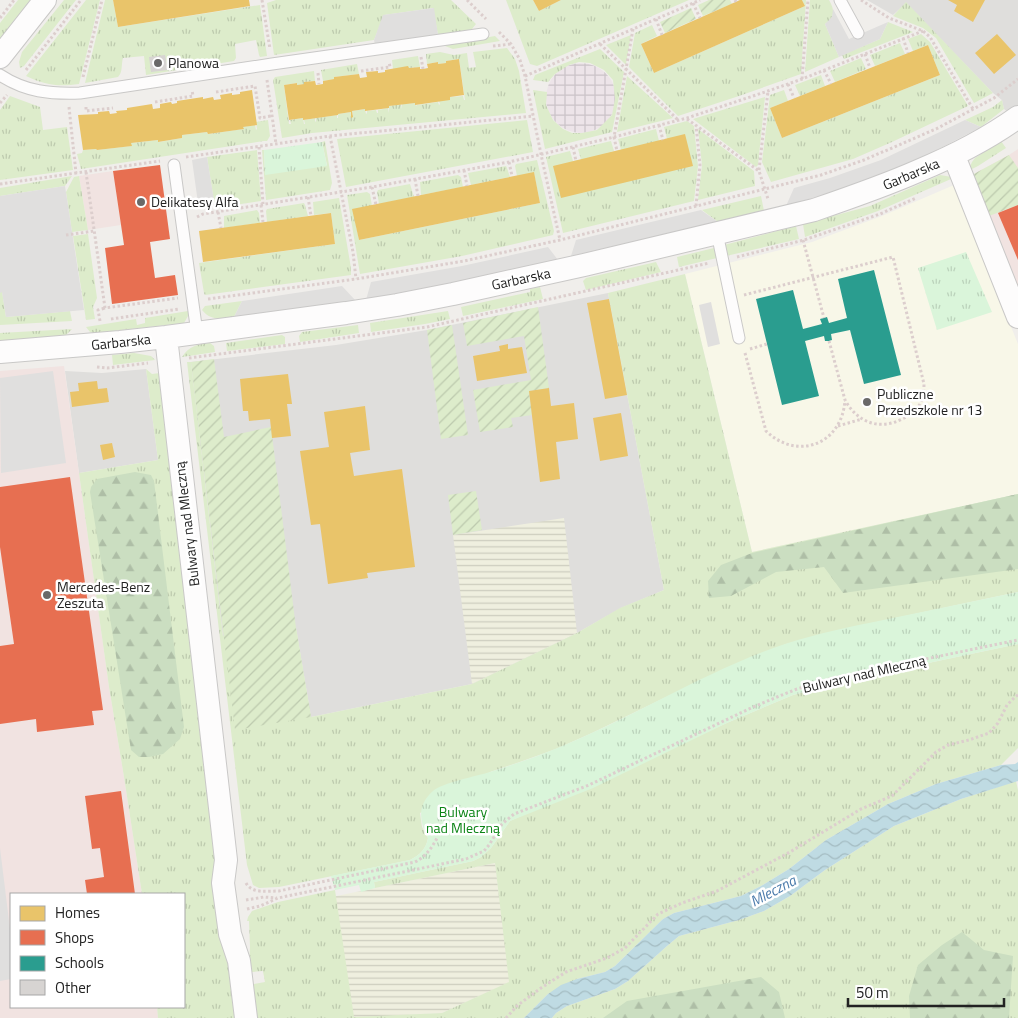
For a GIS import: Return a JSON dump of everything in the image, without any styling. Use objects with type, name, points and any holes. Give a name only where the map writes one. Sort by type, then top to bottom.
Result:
[{"type":"street","points":[[0,57],[45,0]]},
{"type":"street","name":"Garbarska","points":[[0,352],[166,337],[346,313],[453,294],[575,267],[814,210],[850,198],[884,186],[954,156],[999,131],[1018,116]]},
{"type":"street","points":[[954,156],[1018,317]]},
{"type":"street","name":"Bulwary nad Mleczną","points":[[166,337],[226,860],[223,883],[230,934],[239,961],[246,1018]]},
{"type":"street","name":"Bulwary nad Mleczną","points":[[226,860],[243,899],[244,935],[239,961]]},
{"type":"lane","points":[[840,0],[858,33]]},
{"type":"lane","points":[[0,75],[30,89],[49,93],[80,93],[482,34]]},
{"type":"lane","points":[[178,162],[197,333]]},
{"type":"lane","points":[[716,233],[739,338]]},
{"type":"path","points":[[0,18],[14,0]]},
{"type":"path","points":[[15,83],[81,0]]},
{"type":"path","points":[[80,93],[102,0]]},
{"type":"path","points":[[262,0],[268,35]]},
{"type":"path","points":[[467,0],[492,25]]},
{"type":"path","points":[[525,76],[700,0]]},
{"type":"path","points":[[802,79],[808,0]]},
{"type":"path","points":[[861,0],[889,18],[923,31],[930,37],[973,109]]},
{"type":"path","points":[[693,3],[700,18]]},
{"type":"path","points":[[656,20],[662,35]]},
{"type":"path","points":[[618,150],[614,137],[633,29]]},
{"type":"path","points":[[498,31],[511,44],[520,60],[525,76],[560,240]]},
{"type":"path","points":[[193,222],[203,214],[372,187],[509,162],[687,118],[802,79],[923,31]]},
{"type":"path","points":[[903,38],[908,53]]},
{"type":"path","points":[[600,44],[679,120]]},
{"type":"path","points":[[865,54],[870,68]]},
{"type":"path","points":[[317,68],[319,84]]},
{"type":"path","points":[[824,70],[831,84]]},
{"type":"path","points":[[267,75],[276,144]]},
{"type":"path","points":[[93,322],[100,321],[98,310],[105,308],[202,300],[356,279],[464,261],[560,240],[821,175],[864,160],[936,129],[994,98],[1018,79]]},
{"type":"path","points":[[788,84],[794,98]]},
{"type":"path","points":[[156,108],[155,102],[193,96],[192,86]]},
{"type":"path","points":[[217,99],[216,92],[255,86],[260,118],[271,116]]},
{"type":"path","points":[[763,184],[759,171],[768,91]]},
{"type":"path","points":[[68,104],[76,173]]},
{"type":"path","points":[[113,108],[114,114]]},
{"type":"path","points":[[178,162],[330,136],[533,116]]},
{"type":"path","points":[[687,118],[759,171]]},
{"type":"path","points":[[659,125],[663,140]]},
{"type":"path","points":[[696,125],[700,165],[696,206]]},
{"type":"path","points":[[330,136],[353,252],[356,279]]},
{"type":"path","points":[[259,147],[263,222]]},
{"type":"path","points":[[573,147],[576,161]]},
{"type":"path","points":[[0,184],[163,161]]},
{"type":"path","points":[[509,162],[512,176]]},
{"type":"path","points":[[464,170],[467,186]]},
{"type":"path","points":[[86,172],[105,308]]},
{"type":"path","points":[[415,179],[418,196]]},
{"type":"path","points":[[372,187],[376,205]]},
{"type":"path","points":[[308,197],[311,216]]},
{"type":"path","points":[[218,212],[221,228]]},
{"type":"path","points":[[66,235],[94,231]]},
{"type":"path","points":[[803,240],[824,318]]},
{"type":"path","points":[[739,296],[893,257],[924,384],[921,403],[906,418],[895,423],[878,424],[862,419],[855,414],[845,400],[829,341]]},
{"type":"path","points":[[109,319],[186,308],[192,300]]},
{"type":"path","points":[[767,344],[744,350],[766,430],[772,437],[790,445],[813,445],[822,441],[837,426],[842,417],[845,400]]},
{"type":"path","points":[[837,426],[862,419]]},
{"type":"path","name":"Bulwary nad Mleczną","points":[[243,899],[260,906],[278,898],[466,859],[484,851],[502,824],[514,814],[598,781],[751,708],[797,689],[833,678],[1018,640]]},
{"type":"path","points":[[506,1018],[518,1005],[566,972],[607,958],[625,948],[658,914],[682,903],[717,891],[790,852],[861,809],[892,796],[936,752],[948,745],[969,740],[989,732],[998,723],[1007,705],[1018,695]]},
{"type":"path","points":[[243,899],[256,891],[279,891],[415,862],[421,859],[437,838]]},
{"type":"path","name":"Bulwary nad Mleczną","points":[[243,899],[278,898]]},
{"type":"shaded area","points":[[867,0],[1018,0],[1018,120],[1004,109],[1002,100],[906,3],[893,15]]},
{"type":"shaded area","points":[[434,8],[438,35],[375,45],[374,40],[383,15]]},
{"type":"shaded area","points":[[833,9],[849,39],[888,22],[880,39],[839,57],[825,24],[832,17]]},
{"type":"shaded area","points":[[581,63],[594,66],[606,73],[613,85],[616,98],[613,111],[606,123],[594,130],[581,133],[568,130],[556,123],[549,111],[546,98],[549,85],[556,73],[568,66]]},
{"type":"shaded area","points":[[965,120],[981,127],[929,154],[871,180],[786,206],[794,188],[830,178],[881,160]]},
{"type":"shaded area","points":[[1018,149],[1018,289],[972,175]]},
{"type":"shaded area","points":[[207,157],[214,201],[198,203],[192,160]]},
{"type":"shaded area","points":[[113,171],[121,225],[88,230],[79,176]]},
{"type":"shaded area","name":"Publiczne Przedszkole nr 13","points":[[954,185],[1018,344],[1018,494],[752,552],[685,274],[812,242],[882,216]]},
{"type":"shaded area","points":[[65,186],[84,310],[6,317],[2,292],[0,293],[0,196]]},
{"type":"shaded area","points":[[701,210],[718,222],[571,256],[576,240]]},
{"type":"shaded area","points":[[548,247],[558,260],[366,300],[371,282],[462,266]]},
{"type":"shaded area","points":[[342,286],[356,301],[234,317],[242,301]]},
{"type":"shaded area","points":[[608,293],[664,590],[621,608],[577,633],[472,684],[311,717],[296,628],[223,637],[191,362],[336,345],[427,330]]},
{"type":"shaded area","points":[[711,302],[720,344],[708,347],[699,305]]},
{"type":"shaded area","name":"Mercedes-Benz Zeszuta","points":[[64,366],[109,687],[142,893],[10,893],[10,1008],[157,1008],[158,1018],[0,1018],[0,371]]},
{"type":"shaded area","points":[[146,369],[158,460],[79,473],[65,371],[102,373]]},
{"type":"shaded area","points":[[53,371],[66,463],[1,473],[0,378]]},
{"type":"shaded area","points":[[0,848],[10,929],[10,979],[0,981]]},
{"type":"green space","points":[[18,0],[32,0],[0,40],[0,23]]},
{"type":"green space","points":[[64,0],[76,0],[24,66],[20,68],[19,62],[22,52]]},
{"type":"green space","points":[[86,0],[100,0],[79,84],[52,84],[26,76]]},
{"type":"green space","points":[[105,0],[113,0],[118,27],[260,5],[267,56],[260,57],[256,40],[235,44],[236,58],[234,61],[146,75],[144,56],[123,58],[118,77],[85,83]]},
{"type":"green space","points":[[276,0],[451,0],[476,24],[469,30],[438,35],[433,8],[384,15],[374,40],[274,55],[267,3]]},
{"type":"green space","points":[[506,0],[533,0],[539,11],[561,0],[689,0],[537,66],[530,64]]},
{"type":"green space","points":[[709,0],[730,0],[732,4],[703,16],[698,5]]},
{"type":"green space","points":[[802,0],[806,0],[801,74],[678,116],[629,67],[635,33],[652,25],[657,36],[641,44],[654,73],[805,6]]},
{"type":"green space","points":[[810,0],[829,0],[833,13],[825,24],[839,57],[805,72]]},
{"type":"green space","points":[[906,2],[993,93],[974,103],[936,38],[923,28],[893,16]]},
{"type":"green space","points":[[691,8],[696,19],[665,33],[660,22]]},
{"type":"green space","points":[[888,22],[913,32],[844,59],[842,55],[880,39]]},
{"type":"green space","points":[[921,34],[930,42],[968,106],[853,159],[771,182],[762,162],[770,95],[784,90],[788,101],[770,108],[782,138],[940,75],[928,45],[913,51],[908,39]]},
{"type":"green space","points":[[631,35],[626,64],[625,64],[606,45]]},
{"type":"green space","points":[[495,36],[500,41],[453,49],[445,46],[445,45]]},
{"type":"green space","points":[[900,43],[905,54],[875,66],[870,55]]},
{"type":"green space","points":[[507,48],[515,59],[519,71],[526,113],[312,133],[282,138],[273,80],[275,77],[314,71],[315,81],[297,85],[297,83],[284,85],[289,124],[291,124],[290,120],[303,118],[305,124],[304,120],[315,118],[315,122],[316,118],[337,115],[338,118],[338,114],[351,112],[351,115],[353,115],[352,111],[365,109],[366,114],[367,111],[376,110],[378,113],[378,110],[388,108],[389,113],[389,106],[401,104],[402,109],[402,104],[415,103],[416,106],[438,102],[439,105],[439,101],[450,97],[463,96],[465,100],[459,59],[446,61],[446,63],[427,64],[426,54],[440,52],[454,55],[467,53],[469,68],[476,67],[473,52]]},
{"type":"green space","points":[[600,49],[624,72],[612,132],[545,149],[533,90],[547,92],[546,105],[553,120],[563,129],[572,133],[582,133],[597,130],[612,115],[615,99],[613,80],[604,70],[590,63],[579,62],[569,65],[555,74],[548,82],[533,80],[535,75]]},
{"type":"green space","points":[[418,56],[420,67],[393,69],[392,60]]},
{"type":"green space","points":[[861,58],[866,69],[835,82],[830,71]]},
{"type":"green space","points":[[357,64],[359,74],[334,77],[334,79],[323,81],[321,70]]},
{"type":"green space","points":[[821,75],[825,86],[800,96],[795,85]]},
{"type":"green space","points":[[627,76],[673,118],[617,132]]},
{"type":"green space","points":[[10,96],[40,107],[43,130],[67,127],[73,170],[0,180],[0,110]]},
{"type":"green space","points":[[765,97],[758,165],[756,167],[693,119]]},
{"type":"green space","points":[[1002,100],[1004,109],[981,127],[965,120],[993,107]]},
{"type":"green space","points":[[268,120],[270,136],[267,141],[81,169],[77,154],[82,153],[83,150],[131,146],[131,143],[158,140],[159,142],[182,138],[182,135],[207,132],[208,134],[243,129],[243,127],[255,125],[256,130],[256,122]]},
{"type":"green space","points":[[527,120],[533,152],[346,187],[337,139]]},
{"type":"green space","points":[[687,121],[694,126],[698,166],[694,201],[563,233],[546,157],[570,151],[573,161],[667,139],[664,127]]},
{"type":"green space","points":[[656,129],[659,141],[621,150],[618,139]]},
{"type":"green space","points":[[698,129],[754,171],[755,186],[698,200],[702,165]]},
{"type":"green space","points":[[325,141],[332,183],[330,190],[266,200],[262,150],[264,150],[265,174],[327,165],[322,142]]},
{"type":"green space","points":[[611,141],[614,151],[581,160],[578,149]]},
{"type":"green space","points":[[1001,141],[1006,148],[968,171],[975,158]]},
{"type":"green space","points":[[322,142],[327,166],[265,175],[264,150]]},
{"type":"green space","points":[[257,150],[261,201],[215,208],[207,157]]},
{"type":"green space","points":[[1009,155],[1018,168],[1018,205],[989,216],[972,175]]},
{"type":"green space","points":[[537,160],[554,231],[553,235],[462,256],[360,274],[347,195],[367,192],[370,194],[372,206],[353,210],[359,240],[540,203],[534,173],[517,176],[515,166],[516,164]]},
{"type":"green space","points":[[506,166],[510,177],[471,185],[468,173]]},
{"type":"green space","points":[[458,175],[461,177],[463,187],[421,195],[420,182]]},
{"type":"green space","points":[[940,175],[952,177],[878,211],[805,237],[803,224],[870,206]]},
{"type":"green space","points":[[72,176],[65,186],[0,196],[0,188]]},
{"type":"green space","points":[[79,176],[88,230],[72,232],[66,192],[74,177]]},
{"type":"green space","points":[[410,184],[414,197],[379,204],[378,190]]},
{"type":"green space","points":[[761,196],[764,211],[718,222],[702,210]]},
{"type":"green space","points":[[339,198],[351,275],[205,295],[199,263],[335,244],[331,213],[314,215],[313,202]]},
{"type":"green space","points":[[304,203],[308,216],[267,222],[267,209]]},
{"type":"green space","points":[[257,210],[260,223],[224,228],[224,216]]},
{"type":"green space","points":[[796,226],[799,239],[726,256],[724,245]]},
{"type":"green space","points":[[88,234],[97,298],[93,307],[95,319],[86,320],[73,236]]},
{"type":"green space","points":[[714,248],[717,258],[679,267],[677,257]]},
{"type":"green space","points":[[966,252],[992,312],[937,330],[918,268]]},
{"type":"green space","points":[[656,262],[661,272],[586,290],[583,281],[586,278]]},
{"type":"green space","points":[[685,274],[752,552],[1018,494],[1018,592],[872,623],[786,644],[724,669],[556,749],[490,772],[420,813],[422,827],[428,838],[422,851],[410,860],[279,887],[259,888],[253,885],[247,865],[187,362],[191,362],[223,636],[296,628],[311,717],[472,684],[577,633],[620,608],[664,590],[608,293]]},
{"type":"green space","points":[[0,278],[6,317],[70,311],[72,321],[0,325]]},
{"type":"green space","points":[[540,287],[543,299],[463,316],[461,307],[530,292],[530,289]]},
{"type":"green space","points":[[242,301],[234,317],[213,318],[202,310],[205,306]]},
{"type":"green space","points":[[538,307],[549,388],[529,391],[532,415],[511,418],[513,427],[480,432],[473,390],[531,380],[524,336],[467,346],[463,323]]},
{"type":"green space","points":[[188,311],[188,316],[184,323],[94,333],[90,332],[86,327],[136,319],[137,325],[145,323],[145,318]]},
{"type":"green space","points":[[448,311],[450,319],[371,332],[370,323]]},
{"type":"green space","points":[[358,325],[359,333],[300,342],[299,336],[302,332]]},
{"type":"green space","points":[[452,325],[468,435],[441,439],[427,330]]},
{"type":"green space","points":[[72,329],[63,336],[0,341],[0,333]]},
{"type":"green space","points":[[282,335],[285,337],[285,344],[227,351],[226,343]]},
{"type":"green space","points":[[210,343],[214,346],[215,352],[182,357],[194,346]]},
{"type":"green space","points":[[134,353],[151,356],[155,360],[113,365],[112,355]]},
{"type":"green space","points":[[214,359],[224,437],[271,427],[296,628],[311,717],[235,730],[191,362]]},
{"type":"green space","points":[[146,369],[152,374],[160,373],[237,1018],[158,1018],[157,1008],[185,1008],[185,893],[142,893],[109,687],[79,473],[158,460]]},
{"type":"green space","points":[[135,472],[151,475],[154,481],[184,727],[180,739],[163,754],[149,757],[139,757],[131,750],[90,492],[97,479]]},
{"type":"green space","points":[[476,491],[482,530],[453,535],[448,495]]},
{"type":"green space","points":[[1018,494],[1018,569],[843,593],[824,567],[776,572],[731,596],[709,598],[708,581],[721,565],[752,553]]},
{"type":"green space","points":[[564,518],[577,633],[472,684],[453,535]]},
{"type":"green space","name":"Bulwary nad Mleczną","points":[[1018,592],[1018,644],[848,680],[793,695],[729,722],[593,788],[510,821],[491,848],[473,861],[374,882],[375,888],[361,892],[359,885],[335,890],[331,876],[410,860],[420,854],[428,838],[421,819],[424,802],[433,791],[444,785],[555,749],[584,737],[726,667],[785,644],[849,627]]},
{"type":"green space","points":[[1018,644],[1018,748],[1001,765],[936,784],[888,804],[826,840],[789,869],[741,896],[674,913],[663,919],[615,966],[605,972],[577,979],[548,994],[524,1018],[255,1018],[251,988],[254,984],[265,982],[263,971],[252,972],[249,969],[249,921],[247,921],[252,911],[278,902],[335,890],[354,1017],[442,1013],[509,982],[495,863],[375,888],[374,882],[473,861],[491,848],[510,821],[793,695],[848,680]]},
{"type":"green space","points":[[1016,781],[1018,790],[1018,1018],[552,1018],[567,1006],[615,989],[628,981],[679,936],[739,920],[764,911],[790,896],[825,870],[894,826],[961,799]]},
{"type":"green space","points":[[495,863],[510,982],[442,1013],[353,1018],[270,1018],[255,913]]},
{"type":"green space","points":[[962,932],[984,950],[1013,956],[1009,1018],[910,1018],[909,996],[918,965],[942,945]]},
{"type":"green space","points":[[761,977],[779,992],[785,1018],[603,1018],[627,1001]]},
{"type":"water","name":"Mleczna","points":[[1018,762],[1018,781],[961,799],[894,826],[825,870],[790,896],[764,911],[739,920],[679,936],[628,981],[615,989],[567,1006],[552,1018],[524,1018],[548,994],[561,985],[605,972],[615,966],[663,919],[674,913],[741,896],[761,886],[789,869],[826,840],[888,804],[936,784],[1001,765]]},
{"type":"building: Homes","points":[[113,0],[249,0],[250,6],[118,27]]},
{"type":"building: Homes","points":[[533,0],[561,0],[539,11]]},
{"type":"building: Homes","points":[[740,0],[802,0],[805,6],[654,73],[641,44]]},
{"type":"building: Homes","points":[[948,0],[985,0],[973,22],[954,11],[957,5]]},
{"type":"building: Homes","points":[[997,34],[1016,55],[994,74],[975,53]]},
{"type":"building: Homes","points":[[928,45],[940,75],[782,138],[770,108]]},
{"type":"building: Homes","points":[[459,59],[464,95],[450,97],[450,100],[415,105],[415,103],[389,106],[389,108],[352,111],[353,117],[351,118],[351,112],[303,120],[303,118],[289,120],[284,85],[297,83],[297,85],[315,81],[316,85],[323,84],[323,81],[334,79],[334,77],[359,74],[360,78],[367,77],[366,72],[385,72],[385,70],[408,66],[409,68],[420,67],[420,69],[423,69],[428,68],[427,64],[446,63],[446,61]]},
{"type":"building: Homes","points":[[252,90],[257,125],[243,127],[244,129],[208,134],[207,132],[182,135],[182,138],[158,142],[158,140],[131,143],[132,146],[83,150],[78,115],[98,114],[98,112],[109,111],[110,114],[117,113],[116,111],[127,110],[127,108],[152,104],[153,109],[160,108],[160,104],[171,102],[172,104],[177,103],[177,101],[203,97],[203,99],[213,97],[214,100],[221,99],[220,95],[240,94],[240,92]]},
{"type":"building: Homes","points":[[685,134],[693,166],[561,198],[553,166]]},
{"type":"building: Homes","points":[[534,172],[540,203],[359,240],[352,209]]},
{"type":"building: Homes","points":[[331,213],[335,244],[203,262],[199,231]]},
{"type":"building: Homes","points":[[609,299],[627,395],[605,399],[587,303]]},
{"type":"building: Homes","points":[[508,344],[508,349],[522,347],[527,373],[477,381],[473,356],[500,351],[499,346]]},
{"type":"building: Homes","points":[[288,374],[292,404],[287,404],[291,436],[272,438],[270,419],[249,421],[248,411],[243,411],[240,379]]},
{"type":"building: Homes","points":[[97,381],[98,389],[107,388],[109,402],[72,407],[70,392],[79,391],[78,383]]},
{"type":"building: Homes","points":[[549,388],[551,406],[574,403],[578,439],[556,442],[560,479],[540,482],[529,391]]},
{"type":"building: Homes","points":[[365,406],[370,450],[350,453],[354,476],[402,469],[415,567],[367,573],[368,578],[328,584],[320,524],[311,525],[300,451],[329,447],[324,412]]},
{"type":"building: Homes","points":[[621,413],[628,456],[600,461],[593,418]]},
{"type":"building: Homes","points":[[112,443],[115,457],[103,460],[100,445]]},
{"type":"building: Shops","points":[[160,165],[170,239],[150,242],[155,278],[175,275],[178,295],[112,304],[105,248],[124,245],[113,171]]},
{"type":"building: Shops","points":[[1018,205],[1018,260],[998,213]]},
{"type":"building: Shops","name":"Mercedes-Benz Zeszuta","points":[[70,477],[103,710],[92,711],[94,725],[37,732],[36,719],[0,724],[0,646],[14,644],[0,547],[0,487]]},
{"type":"building: Shops","points":[[121,791],[135,893],[87,893],[85,880],[104,877],[100,848],[92,849],[85,796]]},
{"type":"building: Schools","points":[[874,270],[901,375],[864,384],[850,330],[831,334],[832,340],[829,341],[825,341],[824,336],[805,341],[819,396],[782,405],[756,299],[793,290],[803,329],[822,324],[820,319],[827,317],[829,323],[847,318],[838,279]]},
{"type":"building: Other","name":"Planowa","points":[[165,55],[168,70],[151,72],[149,57]]},
{"type":"place","name":"Planowa","points":[[158,63]]},
{"type":"place","name":"Delikatesy Alfa","points":[[141,202]]},
{"type":"place","name":"Publiczne Przedszkole nr 13","points":[[867,402]]},
{"type":"place","name":"Mercedes-Benz Zeszuta","points":[[47,595]]}]
